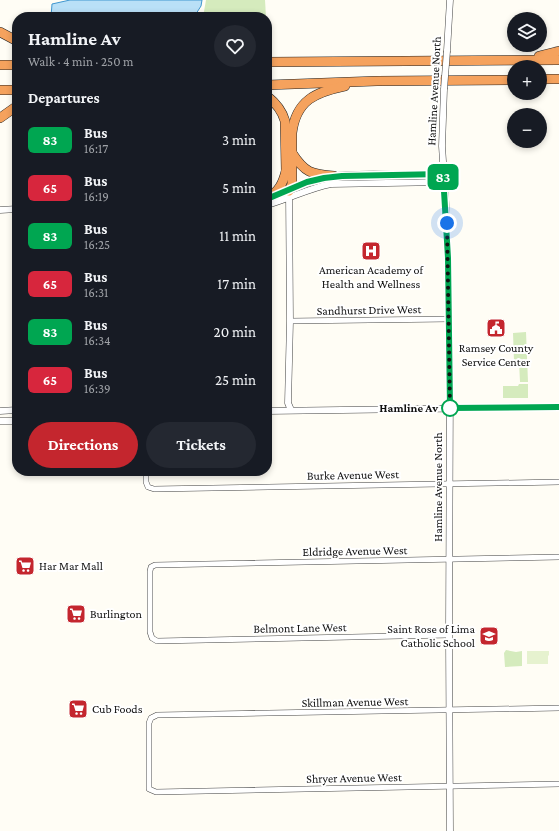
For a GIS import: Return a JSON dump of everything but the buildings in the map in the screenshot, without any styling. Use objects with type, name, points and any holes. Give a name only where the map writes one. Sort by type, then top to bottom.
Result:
[{"type":"highway","points":[[0,32],[12,38]]},
{"type":"highway","points":[[506,60],[535,57],[559,51]]},
{"type":"highway","points":[[272,62],[559,60]]},
{"type":"highway","points":[[0,65],[12,65]]},
{"type":"highway","points":[[547,80],[559,79]]},
{"type":"highway","points":[[272,85],[377,81],[507,80]]},
{"type":"highway","points":[[289,195],[292,184],[292,132],[293,124],[298,111],[308,100],[320,93],[336,88],[377,81]]},
{"type":"highway","points":[[0,90],[12,90]]},
{"type":"highway","points":[[272,101],[278,106],[285,121],[286,185],[289,195]]},
{"type":"highway","points":[[0,118],[12,110]]},
{"type":"highway","points":[[292,153],[299,163],[310,172],[317,175],[334,176]]},
{"type":"highway","points":[[272,195],[282,184],[286,171]]},
{"type":"street","name":"Hamline Avenue North","points":[[450,0],[442,146],[447,223],[449,319],[450,831]]},
{"type":"street","points":[[272,203],[316,180],[334,176],[443,174]]},
{"type":"street","points":[[272,198],[331,184],[444,182]]},
{"type":"street","points":[[289,195],[290,321],[288,403],[291,410]]},
{"type":"street","points":[[0,210],[12,209]]},
{"type":"street","name":"Sandhurst Drive West","points":[[290,321],[449,319]]},
{"type":"street","points":[[272,411],[559,407]]},
{"type":"street","points":[[0,411],[12,410]]},
{"type":"street","points":[[0,422],[12,421]]},
{"type":"street","name":"Burke Avenue West","points":[[146,476],[148,487],[154,488],[559,482]]},
{"type":"street","name":"Eldridge Avenue West","points":[[152,638],[150,632],[150,571],[151,567],[154,565],[559,557]]},
{"type":"street","name":"Belmont Lane West","points":[[152,638],[157,641],[449,635]]},
{"type":"street","name":"Skillman Avenue West","points":[[151,790],[149,784],[149,723],[151,718],[157,715],[559,708]]},
{"type":"street","name":"Shryer Avenue West","points":[[151,790],[156,792],[559,784]]},
{"type":"green space","points":[[206,0],[265,0],[266,12],[204,12]]},
{"type":"green space","points":[[526,332],[528,382],[520,382],[519,361],[514,361],[513,333]]},
{"type":"green space","points":[[519,384],[528,384],[528,398],[503,398],[503,386],[518,386]]},
{"type":"green space","points":[[506,650],[516,652],[522,651],[522,666],[505,667],[504,653]]},
{"type":"green space","points":[[527,651],[549,651],[548,664],[527,664]]},
{"type":"water","points":[[70,0],[202,0],[201,6],[197,12],[51,12],[52,4]]},
{"type":"bus line","name":"83","points":[[272,197],[307,182],[324,178],[342,176],[443,174],[447,223],[450,408],[559,407]]},
{"type":"place","name":"American Academy of Health and Wellness","points":[[371,251]]},
{"type":"place","name":"Ramsey County Service Center","points":[[496,328]]},
{"type":"place","name":"Hamline Av","points":[[450,408]]},
{"type":"place","name":"Har Mar Mall","points":[[25,566]]},
{"type":"place","name":"Burlington","points":[[76,614]]},
{"type":"place","name":"Saint Rose of Lima Catholic School","points":[[489,636]]},
{"type":"place","name":"Cub Foods","points":[[78,709]]},
{"type":"route","points":[[447,223],[450,408]]}]
